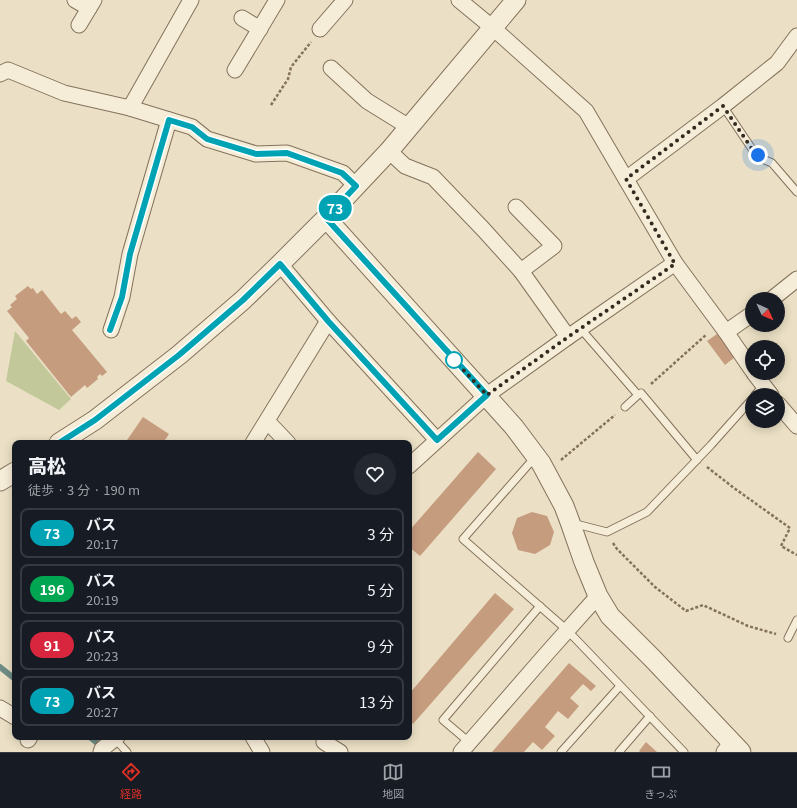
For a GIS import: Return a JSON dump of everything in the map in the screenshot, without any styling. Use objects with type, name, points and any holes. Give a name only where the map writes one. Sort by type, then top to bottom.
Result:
[{"type":"street","points":[[75,0],[91,4],[79,25]]},
{"type":"street","points":[[130,108],[191,0]]},
{"type":"street","points":[[235,70],[277,0]]},
{"type":"street","points":[[320,29],[345,0]]},
{"type":"street","points":[[459,0],[493,28],[586,111],[675,264],[745,360]]},
{"type":"street","points":[[64,440],[95,420],[179,355],[243,300],[326,218],[389,151],[516,0]]},
{"type":"street","points":[[242,18],[260,29]]},
{"type":"street","points":[[626,179],[778,63],[797,36]]},
{"type":"street","points":[[331,68],[367,101],[409,127]]},
{"type":"street","points":[[0,74],[8,70],[64,93],[130,108],[192,127],[207,139],[256,154],[287,153],[342,173],[356,186]]},
{"type":"street","points":[[110,330],[122,297],[130,254],[169,120]]},
{"type":"street","points":[[389,151],[405,166],[433,177],[483,229],[521,272],[568,337]]},
{"type":"street","points":[[516,207],[554,246],[521,272]]},
{"type":"street","points":[[326,218],[487,395],[514,427],[536,456],[564,506],[598,596],[610,616],[653,660],[732,749]]},
{"type":"street","points":[[280,264],[328,321],[437,440]]},
{"type":"street","points":[[412,463],[487,395],[580,328],[675,264]]},
{"type":"street","points":[[781,292],[797,279]]},
{"type":"street","points":[[722,328],[745,317]]},
{"type":"street","points":[[255,440],[328,321]]},
{"type":"street","points":[[785,412],[797,426]]},
{"type":"street","points":[[266,421],[285,440]]},
{"type":"street","points":[[465,747],[598,596]]},
{"type":"street","points":[[0,708],[12,715]]},
{"type":"street","points":[[101,752],[102,749],[113,740]]},
{"type":"street","points":[[255,740],[262,752]]},
{"type":"street","points":[[324,742],[340,752]]},
{"type":"lane","points":[[723,106],[752,149],[765,160],[772,163],[797,192]]},
{"type":"lane","points":[[580,328],[638,395],[625,407]]},
{"type":"lane","points":[[641,393],[697,460]]},
{"type":"lane","points":[[570,522],[607,532],[647,512],[745,407]]},
{"type":"lane","points":[[536,456],[463,539],[568,630],[684,752]]},
{"type":"lane","points":[[465,747],[443,720],[540,606]]},
{"type":"lane","points":[[788,638],[797,620]]},
{"type":"lane","points":[[561,752],[620,686]]},
{"type":"lane","points":[[619,752],[650,716]]},
{"type":"lane","points":[[117,740],[127,752]]},
{"type":"path","points":[[272,106],[288,79],[291,67],[320,29]]},
{"type":"path","points":[[641,393],[722,328]]},
{"type":"path","points":[[546,473],[625,407]]},
{"type":"path","points":[[697,460],[790,528],[781,546],[797,555]]},
{"type":"path","points":[[607,532],[617,549],[655,587],[686,611],[703,605],[748,626],[788,638]]},
{"type":"green space","points":[[15,331],[71,399],[59,410],[6,381]]},
{"type":"building","points":[[28,286],[31,289],[33,288],[37,294],[42,290],[61,314],[65,311],[72,319],[76,316],[81,322],[72,330],[107,372],[102,376],[100,374],[97,377],[98,379],[87,388],[85,385],[71,397],[26,341],[29,338],[7,311],[12,307],[10,305],[17,299],[15,296]]},
{"type":"building","points":[[717,334],[735,357],[725,365],[707,341]]},
{"type":"building","points":[[143,417],[169,434],[165,440],[127,440]]},
{"type":"building","points":[[478,452],[496,469],[420,556],[412,549],[412,528]]},
{"type":"building","points":[[532,512],[547,516],[554,532],[550,545],[535,554],[518,550],[512,533],[517,518]]},
{"type":"building","points":[[495,593],[514,609],[413,724],[412,690]]},
{"type":"building","points":[[569,663],[596,686],[591,691],[583,684],[570,698],[579,706],[568,719],[558,711],[545,727],[555,736],[542,750],[533,742],[524,752],[492,752]]},
{"type":"building","points":[[646,742],[657,752],[640,752],[639,751]]},
{"type":"waterway","points":[[0,667],[12,677]]},
{"type":"bus line","name":"73","points":[[64,440],[95,420],[179,355],[243,300],[280,264],[328,321],[437,440],[487,395],[326,218],[356,186],[342,173],[287,153],[256,154],[207,139],[192,127],[169,120],[130,254],[122,297],[110,330]]},
{"type":"route","points":[[454,360],[487,395],[568,337],[675,264],[626,179],[723,106],[752,149],[758,155]]}]
